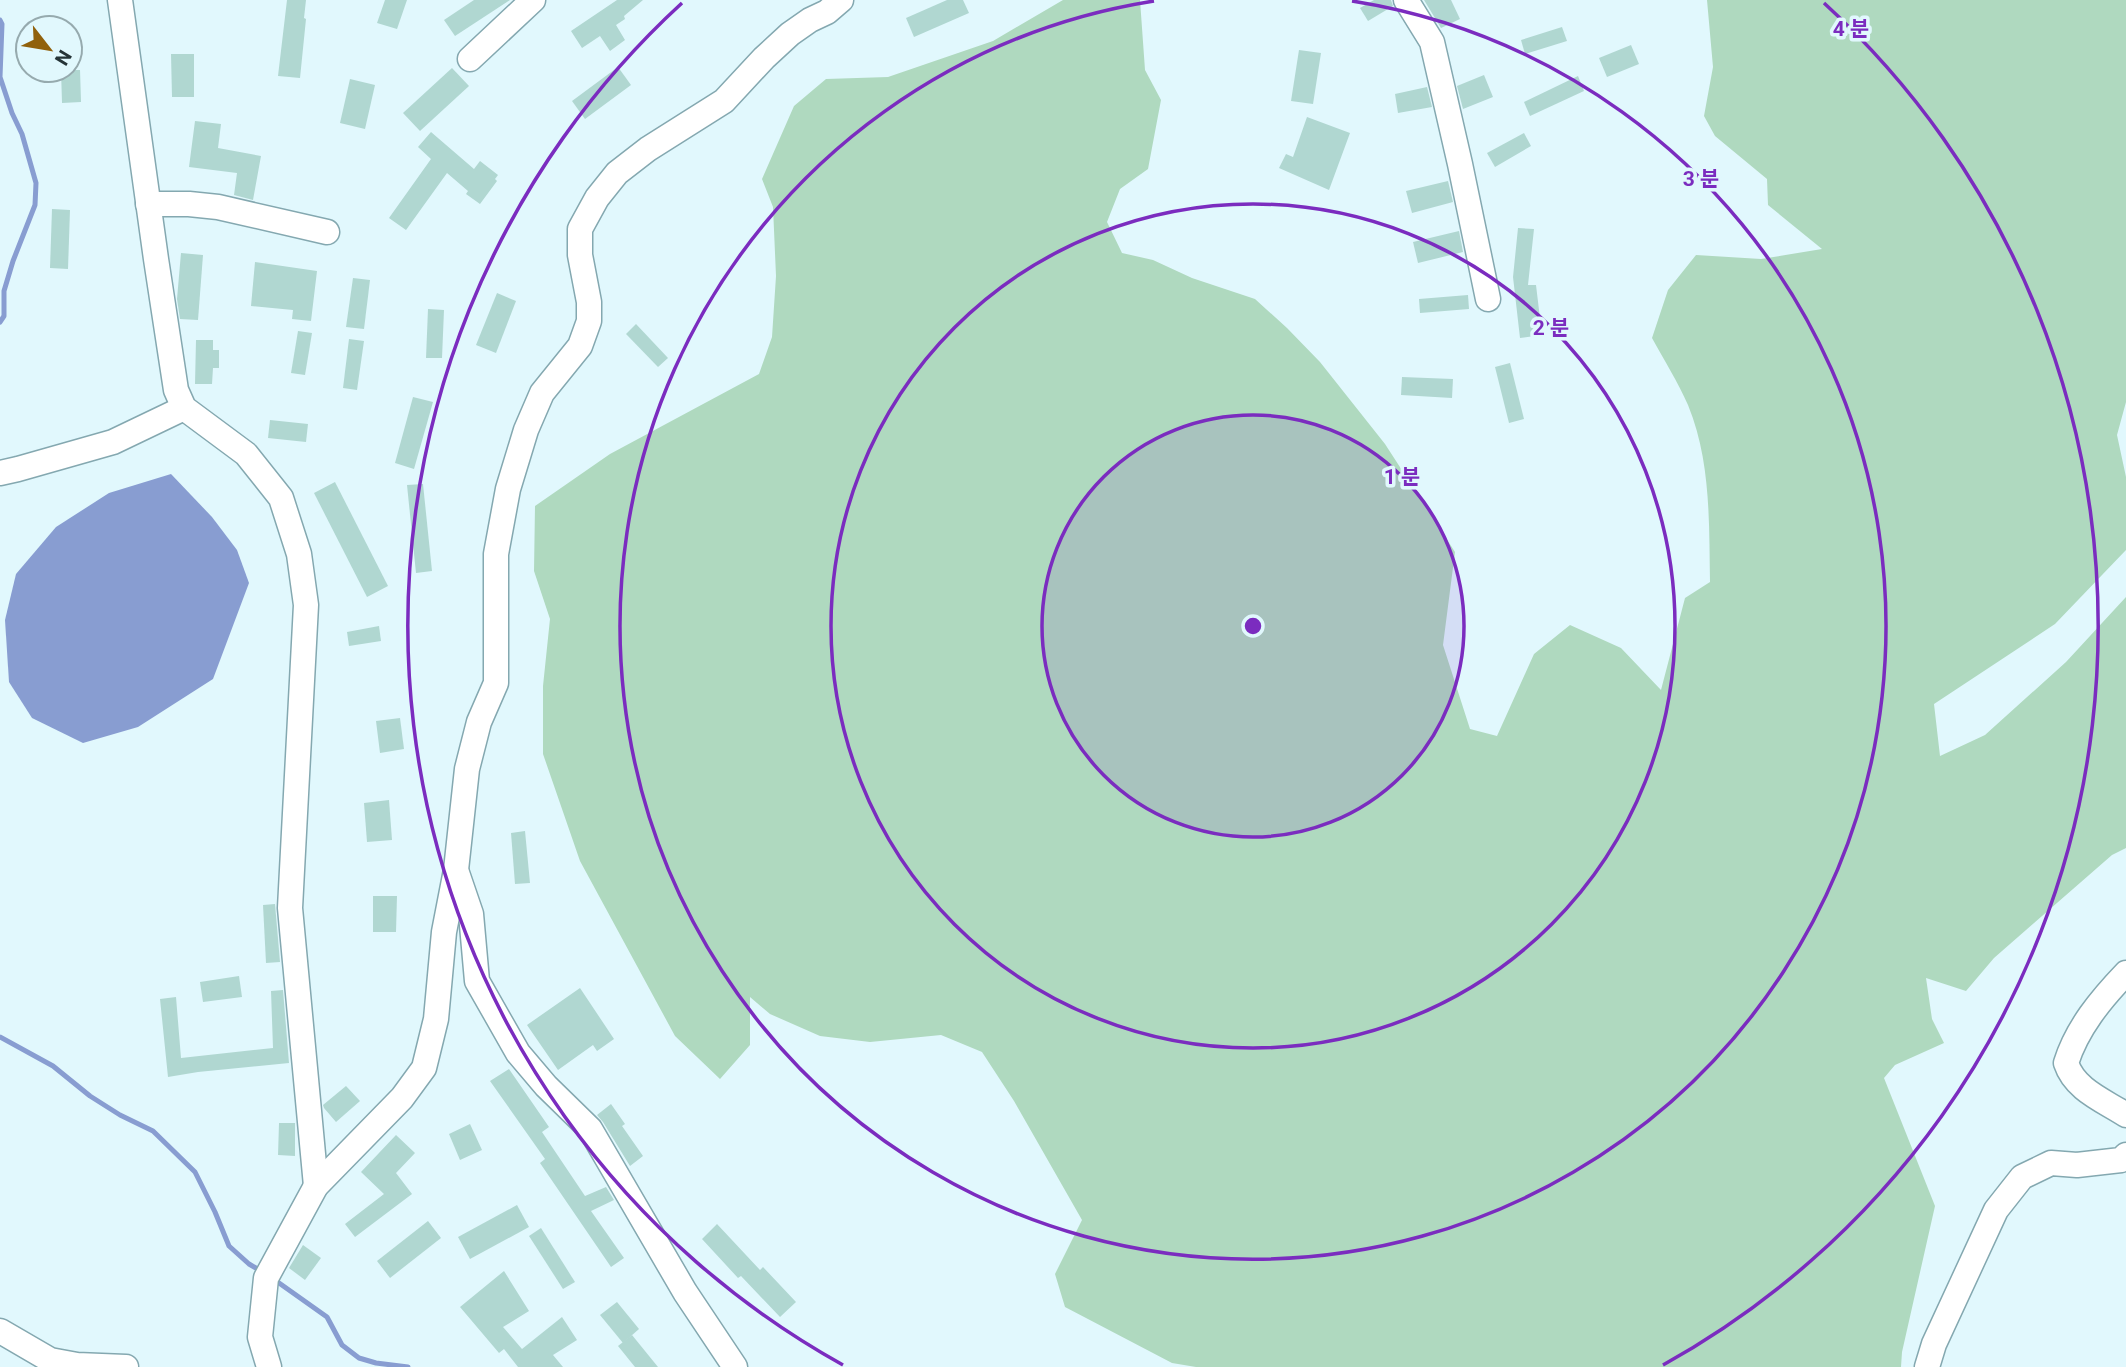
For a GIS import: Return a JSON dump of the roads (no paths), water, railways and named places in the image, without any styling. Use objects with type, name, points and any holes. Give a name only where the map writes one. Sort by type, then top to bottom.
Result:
[{"type":"street","points":[[120,0],[176,390],[184,408],[246,454],[281,498],[299,554],[306,605],[290,908],[316,1186]]},
{"type":"street","points":[[470,59],[533,0]]},
{"type":"street","points":[[268,1367],[260,1338],[266,1278],[316,1186],[402,1098],[424,1068],[436,1019],[444,932],[456,870],[467,769],[479,722],[496,682],[496,554],[508,489],[526,430],[542,393],[580,346],[589,321],[589,302],[580,255],[580,229],[597,198],[617,173],[648,149],[724,101],[790,34],[827,12],[841,0]]},
{"type":"street","points":[[1406,0],[1432,42],[1488,299]]},
{"type":"street","points":[[148,204],[218,207],[327,232]]},
{"type":"street","points":[[0,473],[113,442],[184,408]]},
{"type":"street","points":[[456,870],[471,914],[477,981],[518,1053],[545,1086],[590,1129],[685,1292],[735,1367]]},
{"type":"street","points":[[2126,973],[2102,998],[2077,1037],[2066,1063],[2070,1077],[2083,1089],[2126,1115]]},
{"type":"street","points":[[1927,1367],[1934,1344],[1996,1210],[2022,1177],[2050,1163],[2077,1165],[2121,1160],[2126,1156]]},
{"type":"street","points":[[0,1318],[7,1336],[50,1360],[77,1365],[126,1367]]},
{"type":"water","points":[[171,474],[212,517],[237,550],[249,583],[213,679],[138,727],[83,743],[32,718],[9,682],[5,620],[16,574],[56,527],[109,493]]},
{"type":"waterway","points":[[0,20],[0,77],[22,134],[36,183],[35,205],[4,291],[4,316],[0,322]]},
{"type":"waterway","points":[[0,1037],[53,1066],[90,1096],[120,1115],[153,1131],[195,1172],[229,1246],[261,1271]]},
{"type":"waterway","points":[[272,1278],[327,1317],[342,1345],[359,1358],[408,1367]]}]
